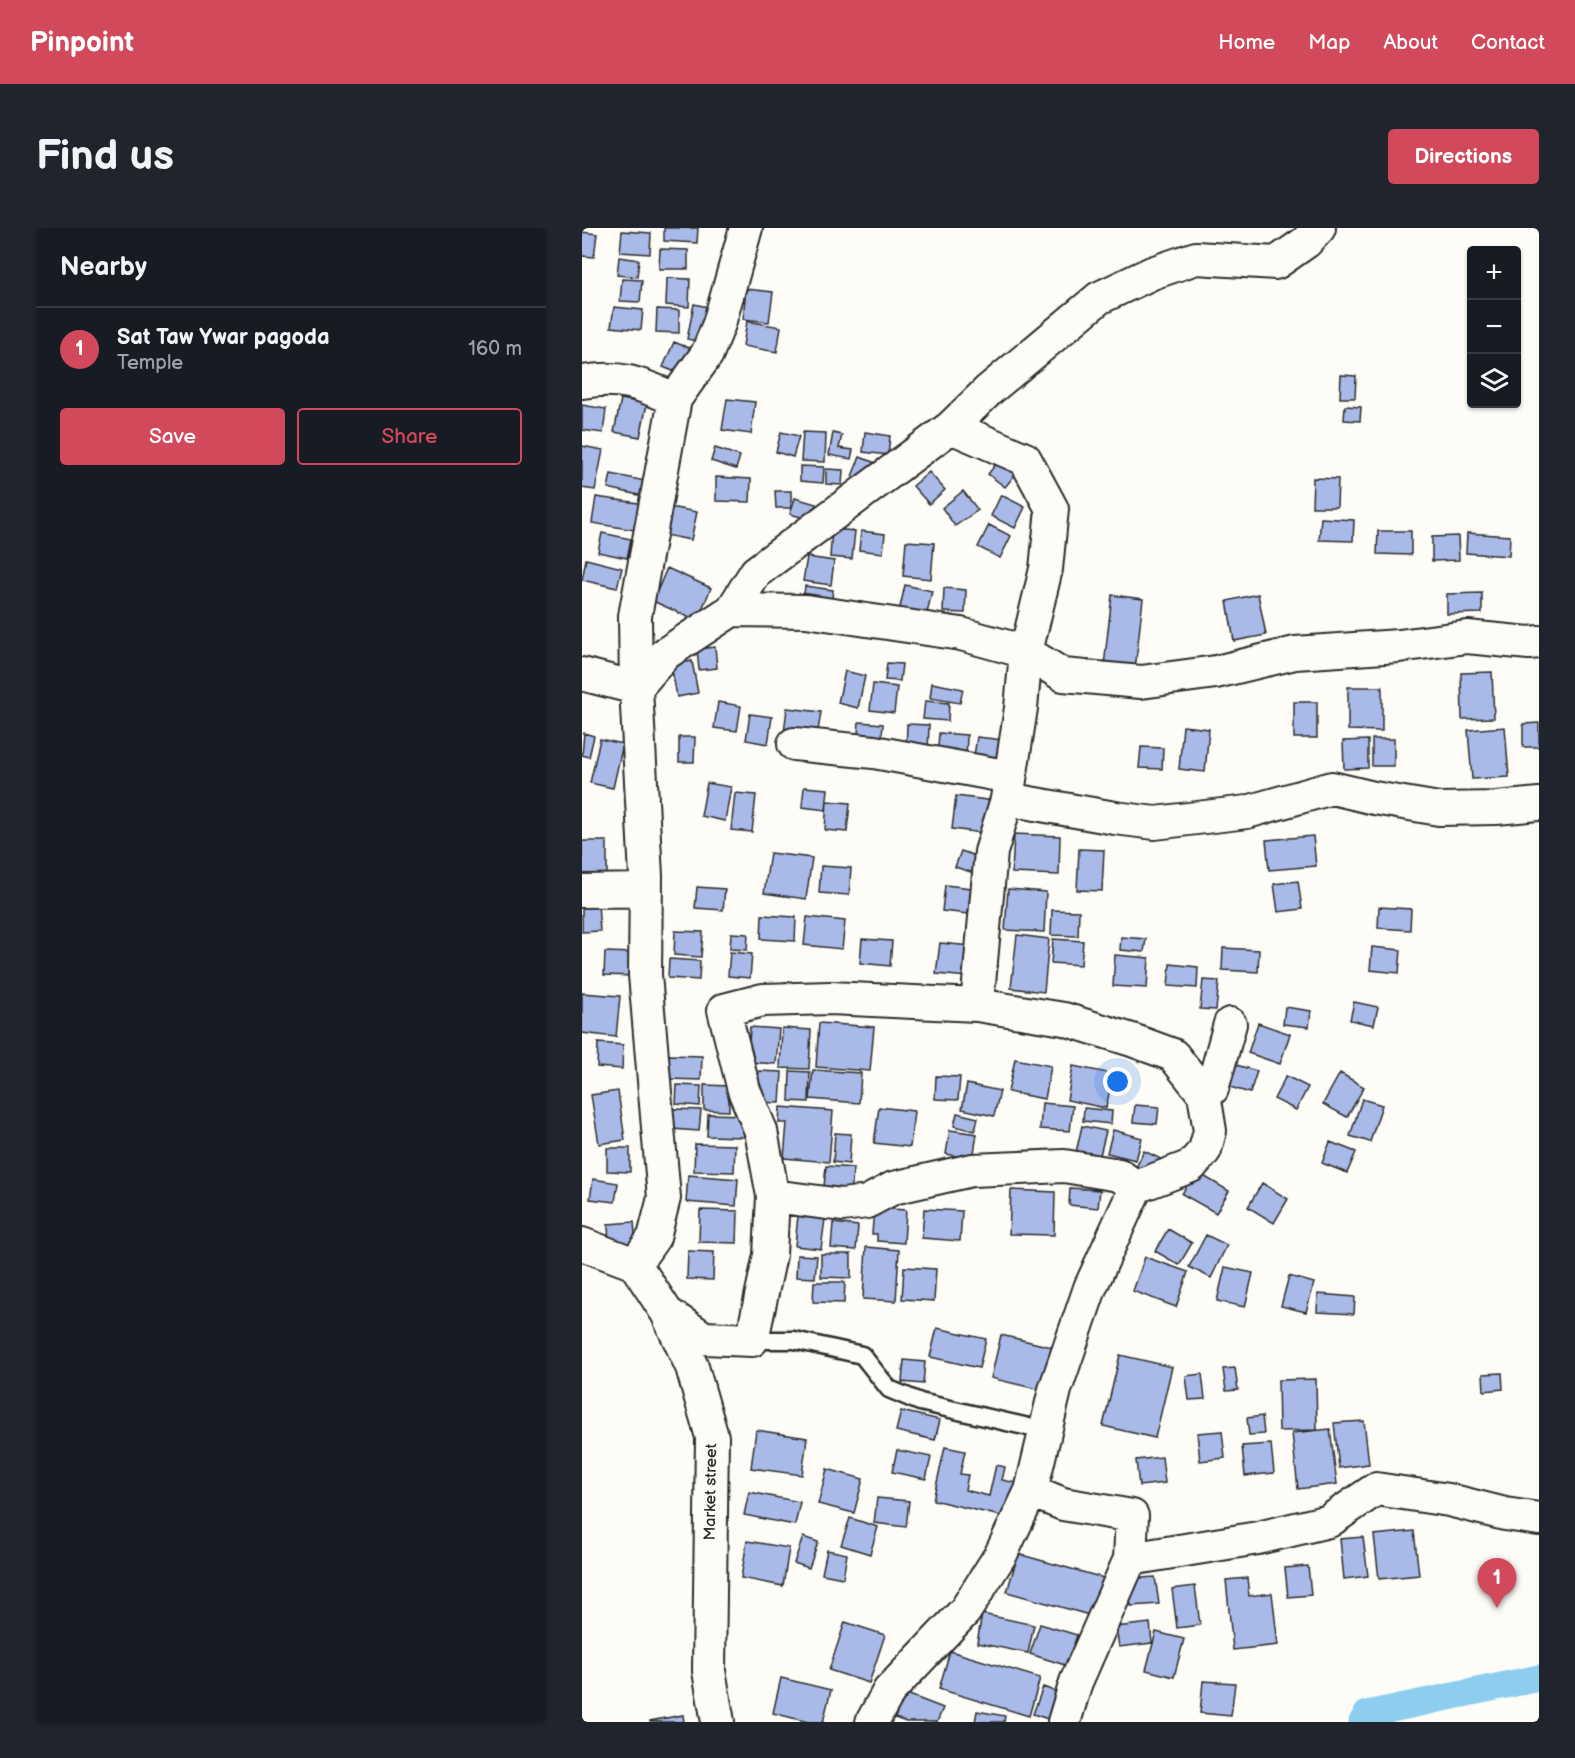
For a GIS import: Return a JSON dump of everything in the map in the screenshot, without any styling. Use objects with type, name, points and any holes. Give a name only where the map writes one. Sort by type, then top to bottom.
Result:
[{"type":"street","points":[[582,1244],[635,1264],[654,1237],[664,1198],[645,975],[646,890],[636,688],[636,616],[675,399],[707,354],[720,324],[746,228]]},
{"type":"street","points":[[636,688],[665,654],[732,610],[756,572],[951,427],[989,390],[1099,298],[1152,273],[1196,258],[1276,263],[1306,242],[1319,228]]},
{"type":"street","points":[[582,382],[633,381],[675,399]]},
{"type":"street","points":[[951,427],[1025,459],[1052,509],[1046,568],[1026,652],[1021,708],[1009,788],[991,852],[977,1005]]},
{"type":"street","points":[[732,610],[806,611],[961,634],[1026,652],[1063,675],[1141,682],[1216,672],[1295,653],[1399,646],[1467,637],[1539,642]]},
{"type":"street","points":[[582,674],[636,688]]},
{"type":"street","points":[[794,744],[874,752],[1115,818],[1155,823],[1247,812],[1332,788],[1439,809],[1496,808],[1539,804]]},
{"type":"street","points":[[582,891],[646,890]]},
{"type":"street","points":[[667,1313],[704,1338],[752,1340],[770,1255],[773,1196],[761,1131],[744,1090],[724,1010],[763,1000],[819,998],[977,1005],[1064,1019],[1173,1055],[1204,1094],[1210,1131],[1205,1150],[1191,1166],[1136,1187],[1090,1287],[1055,1390],[1031,1491],[1001,1554],[965,1611],[890,1691],[872,1722]]},
{"type":"street","points":[[1204,1094],[1212,1089],[1230,1024]]},
{"type":"street","points":[[773,1196],[842,1205],[867,1202],[892,1188],[972,1170],[1064,1166],[1119,1175],[1136,1187]]},
{"type":"street","name":"Market street","points":[[635,1264],[667,1313],[692,1366],[712,1437],[709,1671],[718,1722]]},
{"type":"street","points":[[1130,1559],[1258,1538],[1329,1521],[1376,1489],[1449,1500],[1505,1514],[1539,1519]]},
{"type":"street","points":[[1031,1491],[1063,1504],[1132,1516],[1130,1559],[1076,1682],[1064,1722]]},
{"type":"lane","points":[[752,1340],[794,1340],[862,1355],[889,1389],[920,1402],[1046,1431]]},
{"type":"building","points":[[664,228],[698,228],[697,243],[664,241]]},
{"type":"building","points":[[622,231],[651,233],[650,254],[620,252]]},
{"type":"building","points":[[582,232],[597,234],[594,257],[582,256]]},
{"type":"building","points":[[660,249],[688,250],[688,269],[659,269]]},
{"type":"building","points":[[619,257],[639,260],[637,277],[617,275]]},
{"type":"building","points":[[667,278],[690,279],[689,307],[666,305]]},
{"type":"building","points":[[622,279],[642,280],[640,302],[620,301]]},
{"type":"building","points":[[746,289],[773,292],[769,322],[743,319]]},
{"type":"building","points":[[694,304],[713,308],[706,343],[687,339]]},
{"type":"building","points":[[614,307],[643,310],[641,330],[611,327]]},
{"type":"building","points":[[657,309],[679,310],[679,333],[656,332]]},
{"type":"building","points":[[747,321],[781,327],[777,352],[743,346]]},
{"type":"building","points":[[674,342],[694,350],[683,375],[663,367]]},
{"type":"building","points":[[1341,375],[1356,376],[1355,398],[1340,398]]},
{"type":"building","points":[[621,399],[647,404],[640,437],[614,432]]},
{"type":"building","points":[[727,399],[755,402],[751,434],[722,430]]},
{"type":"building","points":[[582,405],[606,409],[603,433],[582,430]]},
{"type":"building","points":[[1345,406],[1361,407],[1360,421],[1344,420]]},
{"type":"building","points":[[781,432],[799,436],[793,457],[776,452]]},
{"type":"building","points":[[803,432],[826,433],[825,462],[801,461]]},
{"type":"building","points":[[865,432],[890,436],[888,455],[863,452]]},
{"type":"building","points":[[833,433],[842,435],[839,448],[853,450],[851,459],[829,455]]},
{"type":"building","points":[[582,446],[603,450],[595,490],[582,488]]},
{"type":"building","points":[[715,448],[740,456],[736,469],[711,461]]},
{"type":"building","points":[[1003,455],[1020,469],[1005,487],[988,474]]},
{"type":"building","points":[[860,457],[878,464],[870,483],[852,476]]},
{"type":"building","points":[[800,466],[824,467],[823,483],[800,481]]},
{"type":"building","points":[[826,469],[843,470],[842,485],[826,484]]},
{"type":"building","points":[[929,472],[945,490],[929,504],[913,486]]},
{"type":"building","points":[[611,474],[650,482],[647,497],[608,488]]},
{"type":"building","points":[[716,477],[751,479],[750,502],[716,501]]},
{"type":"building","points":[[1313,478],[1338,479],[1337,507],[1312,507]]},
{"type":"building","points":[[775,491],[791,491],[791,508],[776,508]]},
{"type":"building","points":[[963,491],[978,510],[955,526],[942,508]]},
{"type":"building","points":[[1001,495],[1025,507],[1015,528],[991,516]]},
{"type":"building","points":[[596,497],[645,504],[640,531],[592,523]]},
{"type":"building","points":[[795,498],[816,504],[812,520],[790,514]]},
{"type":"building","points":[[670,507],[697,512],[691,540],[665,535]]},
{"type":"building","points":[[1321,518],[1354,520],[1353,541],[1319,540]]},
{"type":"building","points":[[989,525],[1011,536],[1000,558],[978,547]]},
{"type":"building","points":[[832,529],[855,531],[852,559],[830,557]]},
{"type":"building","points":[[861,531],[885,534],[883,553],[859,550]]},
{"type":"building","points":[[1378,531],[1411,531],[1411,555],[1377,554]]},
{"type":"building","points":[[602,533],[631,539],[627,558],[598,552]]},
{"type":"building","points":[[1467,533],[1510,536],[1509,556],[1466,553]]},
{"type":"building","points":[[1458,536],[1459,560],[1432,561],[1432,537]]},
{"type":"building","points":[[906,541],[934,543],[931,579],[903,576]]},
{"type":"building","points":[[807,557],[834,561],[831,585],[803,581]]},
{"type":"building","points":[[586,559],[622,568],[617,588],[582,580]]},
{"type":"building","points":[[667,568],[711,588],[697,621],[653,601]]},
{"type":"building","points":[[905,585],[932,591],[926,618],[899,612]]},
{"type":"building","points":[[805,586],[833,590],[831,606],[803,602]]},
{"type":"building","points":[[944,588],[966,590],[965,613],[943,612]]},
{"type":"building","points":[[1482,593],[1482,613],[1447,614],[1447,594]]},
{"type":"building","points":[[1258,594],[1266,635],[1234,641],[1227,601]]},
{"type":"building","points":[[1112,595],[1143,599],[1135,670],[1104,666]]},
{"type":"building","points":[[715,647],[717,668],[699,670],[697,649]]},
{"type":"building","points":[[692,661],[698,693],[677,697],[671,665]]},
{"type":"building","points":[[887,663],[902,664],[900,681],[885,680]]},
{"type":"building","points":[[845,671],[865,676],[858,708],[838,703]]},
{"type":"building","points":[[1492,672],[1494,718],[1462,719],[1461,673]]},
{"type":"building","points":[[932,683],[963,689],[960,703],[930,698]]},
{"type":"building","points":[[873,684],[897,687],[894,713],[870,710]]},
{"type":"building","points":[[1348,687],[1382,687],[1382,731],[1348,730]]},
{"type":"building","points":[[925,701],[949,703],[948,721],[923,719]]},
{"type":"building","points":[[718,702],[741,706],[737,731],[714,728]]},
{"type":"building","points":[[1294,702],[1317,702],[1317,738],[1294,738]]},
{"type":"building","points":[[787,708],[821,712],[817,737],[784,733]]},
{"type":"building","points":[[750,714],[772,717],[768,744],[746,740]]},
{"type":"building","points":[[859,722],[883,724],[881,748],[857,745]]},
{"type":"building","points":[[1539,723],[1539,747],[1523,747],[1523,724]]},
{"type":"building","points":[[907,724],[929,725],[928,753],[906,753]]},
{"type":"building","points":[[1183,726],[1209,729],[1205,772],[1179,769]]},
{"type":"building","points":[[1505,727],[1509,777],[1472,779],[1468,730]]},
{"type":"building","points":[[584,733],[594,736],[589,757],[582,755]]},
{"type":"building","points":[[939,733],[967,735],[966,762],[937,760]]},
{"type":"building","points":[[679,737],[695,737],[694,762],[679,762]]},
{"type":"building","points":[[977,737],[1003,740],[999,771],[972,768]]},
{"type":"building","points":[[600,739],[623,744],[613,788],[590,783]]},
{"type":"building","points":[[1372,739],[1394,739],[1394,766],[1372,766]]},
{"type":"building","points":[[1368,740],[1368,768],[1344,769],[1343,741]]},
{"type":"building","points":[[1141,747],[1163,748],[1162,769],[1139,768]]},
{"type":"building","points":[[707,783],[731,787],[725,821],[701,816]]},
{"type":"building","points":[[804,787],[828,789],[826,810],[802,807]]},
{"type":"building","points":[[735,793],[756,795],[752,832],[731,830]]},
{"type":"building","points":[[956,796],[994,801],[990,834],[952,829]]},
{"type":"building","points":[[827,801],[850,803],[847,832],[825,830]]},
{"type":"building","points":[[1014,834],[1060,836],[1059,875],[1012,873]]},
{"type":"building","points":[[1313,836],[1316,866],[1269,870],[1266,840]]},
{"type":"building","points":[[582,841],[607,841],[607,882],[582,882]]},
{"type":"building","points":[[1079,849],[1104,850],[1102,891],[1077,890]]},
{"type":"building","points":[[961,851],[979,857],[974,873],[955,867]]},
{"type":"building","points":[[770,853],[812,858],[806,899],[764,893]]},
{"type":"building","points":[[821,866],[851,868],[849,895],[819,893]]},
{"type":"building","points":[[1298,881],[1302,909],[1278,912],[1274,884]]},
{"type":"building","points":[[945,885],[971,888],[968,914],[942,911]]},
{"type":"building","points":[[697,887],[725,889],[723,910],[695,908]]},
{"type":"building","points":[[1008,889],[1046,892],[1044,932],[1005,930]]},
{"type":"building","points":[[598,904],[600,931],[582,932],[582,905]]},
{"type":"building","points":[[1379,907],[1411,909],[1410,930],[1378,928]]},
{"type":"building","points":[[1052,910],[1079,911],[1078,936],[1051,935]]},
{"type":"building","points":[[762,915],[796,917],[795,941],[761,939]]},
{"type":"building","points":[[807,917],[845,921],[842,949],[804,945]]},
{"type":"building","points":[[675,931],[703,932],[701,957],[674,955]]},
{"type":"building","points":[[731,933],[748,934],[747,950],[730,949]]},
{"type":"building","points":[[1017,935],[1049,939],[1044,992],[1011,988]]},
{"type":"building","points":[[1121,937],[1146,939],[1144,952],[1120,950]]},
{"type":"building","points":[[862,939],[892,941],[890,966],[860,963]]},
{"type":"building","points":[[1053,939],[1083,941],[1081,965],[1051,963]]},
{"type":"building","points":[[940,943],[971,946],[968,977],[936,974]]},
{"type":"building","points":[[1372,947],[1401,950],[1399,973],[1370,970]]},
{"type":"building","points":[[1223,948],[1259,950],[1258,972],[1222,970]]},
{"type":"building","points":[[605,952],[635,953],[634,976],[604,975]]},
{"type":"building","points":[[730,952],[752,954],[750,978],[728,976]]},
{"type":"building","points":[[1115,955],[1149,958],[1147,988],[1113,986]]},
{"type":"building","points":[[669,959],[700,961],[699,980],[668,978]]},
{"type":"building","points":[[1170,964],[1198,967],[1197,988],[1168,986]]},
{"type":"building","points":[[1203,980],[1219,981],[1216,1010],[1200,1009]]},
{"type":"building","points":[[582,993],[620,996],[616,1037],[582,1033]]},
{"type":"building","points":[[1354,1002],[1378,1007],[1374,1025],[1350,1020]]},
{"type":"building","points":[[1285,1007],[1311,1011],[1309,1027],[1283,1024]]},
{"type":"building","points":[[819,1023],[874,1027],[870,1071],[816,1067]]},
{"type":"building","points":[[1258,1023],[1290,1034],[1280,1064],[1248,1053]]},
{"type":"building","points":[[750,1027],[779,1029],[776,1064],[748,1062]]},
{"type":"building","points":[[782,1028],[811,1030],[809,1069],[780,1068]]},
{"type":"building","points":[[598,1043],[623,1045],[622,1069],[597,1067]]},
{"type":"building","points":[[669,1055],[702,1056],[701,1080],[668,1079]]},
{"type":"building","points":[[1015,1059],[1051,1066],[1045,1099],[1008,1092]]},
{"type":"building","points":[[1226,1062],[1257,1071],[1250,1093],[1220,1084]]},
{"type":"building","points":[[1073,1066],[1113,1074],[1106,1108],[1067,1100]]},
{"type":"building","points":[[813,1070],[861,1073],[859,1103],[810,1099]]},
{"type":"building","points":[[759,1071],[782,1072],[780,1103],[757,1102]]},
{"type":"building","points":[[790,1071],[810,1072],[809,1102],[789,1101]]},
{"type":"building","points":[[1340,1073],[1364,1087],[1347,1117],[1323,1104]]},
{"type":"building","points":[[936,1076],[960,1077],[958,1100],[935,1099]]},
{"type":"building","points":[[1286,1076],[1308,1087],[1296,1110],[1274,1099]]},
{"type":"building","points":[[967,1084],[1000,1091],[994,1116],[962,1109]]},
{"type":"building","points":[[677,1085],[701,1086],[700,1106],[676,1104]]},
{"type":"building","points":[[704,1085],[729,1086],[729,1111],[704,1110]]},
{"type":"building","points":[[618,1091],[625,1140],[599,1144],[591,1095]]},
{"type":"building","points":[[1362,1099],[1382,1105],[1370,1142],[1350,1136]]},
{"type":"building","points":[[1042,1103],[1073,1106],[1070,1131],[1040,1129]]},
{"type":"building","points":[[1135,1105],[1159,1107],[1157,1124],[1133,1122]]},
{"type":"building","points":[[780,1107],[833,1111],[829,1162],[784,1158],[787,1123],[779,1123]]},
{"type":"building","points":[[879,1107],[914,1111],[910,1147],[874,1143]]},
{"type":"building","points":[[1084,1108],[1112,1111],[1111,1124],[1083,1121]]},
{"type":"building","points":[[673,1109],[701,1110],[699,1131],[672,1129]]},
{"type":"building","points":[[957,1113],[978,1118],[975,1131],[954,1126]]},
{"type":"building","points":[[708,1114],[745,1115],[744,1137],[707,1136]]},
{"type":"building","points":[[1082,1126],[1106,1131],[1098,1163],[1075,1157]]},
{"type":"building","points":[[950,1130],[977,1134],[973,1159],[946,1154]]},
{"type":"building","points":[[1113,1130],[1142,1138],[1136,1160],[1107,1153]]},
{"type":"building","points":[[835,1133],[851,1134],[849,1164],[833,1162]]},
{"type":"building","points":[[1330,1142],[1356,1152],[1347,1173],[1322,1163]]},
{"type":"building","points":[[695,1144],[735,1145],[734,1172],[694,1171]]},
{"type":"building","points":[[607,1148],[630,1148],[630,1172],[607,1171]]},
{"type":"building","points":[[1144,1151],[1161,1159],[1151,1180],[1134,1172]]},
{"type":"building","points":[[826,1166],[853,1168],[851,1199],[823,1197]]},
{"type":"building","points":[[1195,1171],[1229,1191],[1216,1213],[1182,1194]]},
{"type":"building","points":[[688,1175],[738,1179],[736,1206],[686,1202]]},
{"type":"building","points":[[593,1179],[618,1183],[615,1202],[590,1199]]},
{"type":"building","points":[[1262,1183],[1288,1199],[1274,1223],[1248,1207]]},
{"type":"building","points":[[1070,1188],[1100,1190],[1098,1208],[1069,1205]]},
{"type":"building","points":[[1011,1190],[1055,1192],[1054,1235],[1009,1234]]},
{"type":"building","points":[[874,1208],[906,1210],[904,1243],[877,1241],[877,1234],[872,1234]]},
{"type":"building","points":[[924,1209],[962,1211],[960,1241],[922,1238]]},
{"type":"building","points":[[700,1210],[738,1211],[737,1243],[699,1242]]},
{"type":"building","points":[[798,1215],[825,1219],[821,1249],[795,1246]]},
{"type":"building","points":[[634,1222],[636,1245],[609,1247],[608,1224]]},
{"type":"building","points":[[833,1223],[858,1226],[856,1250],[831,1248]]},
{"type":"building","points":[[1168,1229],[1192,1243],[1179,1265],[1155,1251]]},
{"type":"building","points":[[1206,1235],[1227,1245],[1211,1278],[1189,1267]]},
{"type":"building","points":[[866,1247],[899,1250],[896,1301],[863,1299]]},
{"type":"building","points":[[688,1251],[714,1252],[713,1280],[687,1279]]},
{"type":"building","points":[[821,1254],[851,1254],[851,1278],[821,1277]]},
{"type":"building","points":[[797,1255],[817,1256],[815,1278],[796,1277]]},
{"type":"building","points":[[1145,1257],[1188,1272],[1176,1307],[1133,1291]]},
{"type":"building","points":[[904,1267],[936,1269],[934,1301],[902,1299]]},
{"type":"building","points":[[1225,1267],[1253,1273],[1245,1307],[1217,1301]]},
{"type":"building","points":[[1289,1276],[1314,1283],[1306,1312],[1281,1306]]},
{"type":"building","points":[[814,1282],[845,1282],[844,1303],[813,1302]]},
{"type":"building","points":[[1318,1294],[1355,1297],[1354,1314],[1317,1312]]},
{"type":"building","points":[[937,1328],[986,1339],[979,1368],[930,1357]]},
{"type":"building","points":[[1001,1335],[1056,1348],[1045,1391],[991,1378]]},
{"type":"building","points":[[1120,1355],[1172,1367],[1155,1438],[1103,1426]]},
{"type":"building","points":[[904,1360],[925,1362],[923,1384],[902,1382]]},
{"type":"building","points":[[1235,1368],[1238,1390],[1226,1391],[1223,1369]]},
{"type":"building","points":[[1502,1373],[1503,1389],[1484,1391],[1483,1374]]},
{"type":"building","points":[[1202,1374],[1205,1399],[1189,1400],[1186,1376]]},
{"type":"building","points":[[1316,1379],[1317,1430],[1279,1431],[1278,1380]]},
{"type":"building","points":[[901,1411],[940,1420],[935,1440],[896,1431]]},
{"type":"building","points":[[1262,1416],[1264,1434],[1249,1435],[1247,1418]]},
{"type":"building","points":[[1364,1421],[1369,1464],[1339,1468],[1334,1423]]},
{"type":"building","points":[[1330,1429],[1337,1484],[1298,1489],[1292,1433]]},
{"type":"building","points":[[756,1430],[807,1438],[802,1475],[751,1468]]},
{"type":"building","points":[[1222,1431],[1225,1458],[1200,1461],[1197,1433]]},
{"type":"building","points":[[1271,1444],[1274,1473],[1245,1476],[1242,1446]]},
{"type":"building","points":[[945,1447],[965,1451],[960,1474],[968,1475],[965,1490],[989,1496],[996,1465],[1005,1467],[1002,1480],[1017,1483],[1009,1518],[933,1500]]},
{"type":"building","points":[[897,1450],[931,1457],[926,1479],[892,1472]]},
{"type":"building","points":[[1162,1457],[1165,1483],[1139,1486],[1136,1460]]},
{"type":"building","points":[[827,1469],[863,1479],[854,1513],[818,1504]]},
{"type":"building","points":[[749,1492],[800,1502],[795,1525],[744,1515]]},
{"type":"building","points":[[877,1498],[909,1501],[906,1527],[874,1523]]},
{"type":"building","points":[[850,1518],[878,1527],[870,1554],[841,1545]]},
{"type":"building","points":[[1414,1531],[1419,1575],[1379,1579],[1374,1535]]},
{"type":"building","points":[[803,1537],[818,1542],[809,1568],[794,1563]]},
{"type":"building","points":[[1363,1537],[1368,1576],[1344,1579],[1340,1539]]},
{"type":"building","points":[[747,1541],[789,1548],[783,1586],[741,1578]]},
{"type":"building","points":[[827,1550],[847,1554],[843,1578],[822,1574]]},
{"type":"building","points":[[1018,1554],[1111,1580],[1100,1618],[1007,1592]]},
{"type":"building","points":[[1308,1566],[1311,1595],[1288,1597],[1285,1568]]},
{"type":"building","points":[[1155,1577],[1159,1604],[1131,1606],[1128,1579]]},
{"type":"building","points":[[1247,1578],[1249,1596],[1272,1593],[1278,1645],[1233,1650],[1226,1580]]},
{"type":"building","points":[[1195,1586],[1200,1625],[1177,1628],[1172,1589]]},
{"type":"building","points":[[982,1614],[1034,1625],[1028,1653],[977,1643]]},
{"type":"building","points":[[845,1622],[885,1635],[869,1683],[829,1670]]},
{"type":"building","points":[[1150,1623],[1152,1643],[1119,1647],[1116,1627]]},
{"type":"building","points":[[1040,1624],[1077,1635],[1068,1666],[1030,1654]]},
{"type":"building","points":[[1156,1632],[1184,1639],[1174,1677],[1146,1670]]},
{"type":"building","points":[[950,1651],[1040,1678],[1029,1716],[939,1689]]},
{"type":"building","points":[[781,1678],[831,1690],[823,1722],[808,1722],[773,1713]]},
{"type":"building","points":[[1203,1681],[1235,1683],[1231,1716],[1200,1713]]},
{"type":"building","points":[[1043,1687],[1073,1698],[1057,1722],[1033,1714]]},
{"type":"building","points":[[904,1693],[943,1708],[937,1722],[906,1722],[895,1718]]},
{"type":"building","points":[[977,1711],[1005,1716],[1004,1722],[975,1722]]},
{"type":"building","points":[[683,1715],[684,1722],[650,1722],[650,1721]]},
{"type":"waterway","points":[[1362,1722],[1367,1714],[1539,1678]]},
{"type":"place","name":"Sat Taw Ywar pagoda","points":[[1497,1608]]}]
